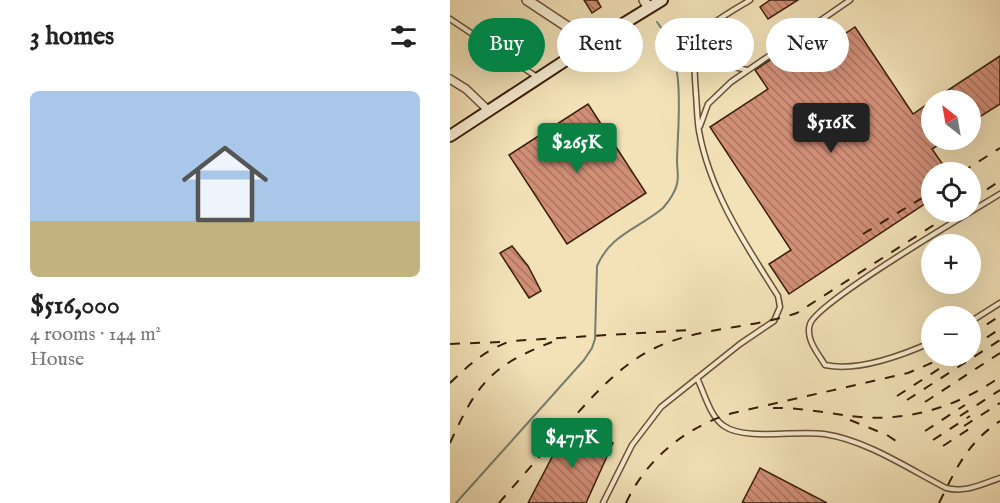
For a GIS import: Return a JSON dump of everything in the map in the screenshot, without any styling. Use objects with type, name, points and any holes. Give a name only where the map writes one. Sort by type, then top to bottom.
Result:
[{"type":"main road","points":[[627,18],[647,4],[662,0]]},
{"type":"main road","points":[[450,136],[557,66]]},
{"type":"street","points":[[527,0],[540,4],[559,18]]},
{"type":"street","points":[[450,79],[466,89],[489,111]]},
{"type":"lane","points":[[724,18],[750,0]]},
{"type":"lane","points":[[754,65],[850,0]]},
{"type":"lane","points":[[450,19],[539,78]]},
{"type":"lane","points":[[603,503],[632,445],[661,407],[774,321],[780,307],[778,296],[721,200],[706,160],[699,130],[695,72]]},
{"type":"lane","points":[[699,130],[708,104],[744,72]]},
{"type":"lane","points":[[921,347],[868,363],[835,367],[825,365],[811,342],[809,331],[811,321],[825,306],[904,253],[1000,194]]},
{"type":"lane","points":[[981,315],[1000,303]]},
{"type":"lane","points":[[697,378],[714,413],[724,426],[742,432],[824,434],[860,444],[953,490],[963,490],[1000,478]]},
{"type":"building","points":[[584,0],[597,0],[601,7],[592,13]]},
{"type":"building","points":[[770,0],[798,0],[770,18],[760,7]]},
{"type":"building","points":[[855,27],[913,114],[921,109],[921,150],[933,150],[941,162],[921,162],[921,206],[789,294],[769,264],[791,250],[710,127],[768,89],[755,70],[766,63],[766,72],[849,72],[849,31]]},
{"type":"building","points":[[1000,56],[1000,104],[981,116],[981,90],[948,90]]},
{"type":"building","points":[[588,104],[646,193],[567,244],[509,155]]},
{"type":"building","points":[[512,246],[528,266],[541,291],[529,298],[500,253]]},
{"type":"building","points":[[574,425],[582,432],[613,443],[586,503],[528,503],[560,442]]},
{"type":"building","points":[[760,468],[827,503],[742,503]]},
{"type":"waterway","points":[[456,503],[584,360],[595,339],[597,266],[617,239],[663,208],[675,191],[678,178],[677,72]]},
{"type":"railway","points":[[978,162],[1000,148]]},
{"type":"railway","points":[[981,193],[1000,181]]},
{"type":"railway","points":[[863,234],[921,199]]},
{"type":"railway","points":[[499,503],[597,392],[639,357],[655,348],[687,336],[782,318],[797,313],[938,222]]},
{"type":"railway","points":[[981,328],[1000,316]]},
{"type":"railway","points":[[981,341],[1000,329]]},
{"type":"railway","points":[[450,383],[478,358],[511,341],[689,330]]},
{"type":"railway","points":[[907,400],[1000,340]]},
{"type":"railway","points":[[450,344],[501,342]]},
{"type":"railway","points":[[450,443],[469,406],[488,379],[514,360],[552,342]]},
{"type":"railway","points":[[925,402],[1000,353]]},
{"type":"railway","points":[[626,503],[634,487],[657,459],[670,446],[700,426],[733,413],[908,373],[924,366]]},
{"type":"railway","points":[[897,396],[944,366]]},
{"type":"railway","points":[[773,408],[802,409],[871,418],[910,415],[948,405],[1000,377]]},
{"type":"railway","points":[[960,416],[1000,390]]},
{"type":"railway","points":[[964,426],[1000,403]]},
{"type":"railway","points":[[925,431],[965,405]]},
{"type":"railway","points":[[933,440],[970,416]]},
{"type":"railway","points":[[850,420],[887,435],[899,443]]},
{"type":"railway","points":[[939,503],[964,457],[979,438],[1000,421]]},
{"type":"railway","points":[[943,446],[975,425]]}]
